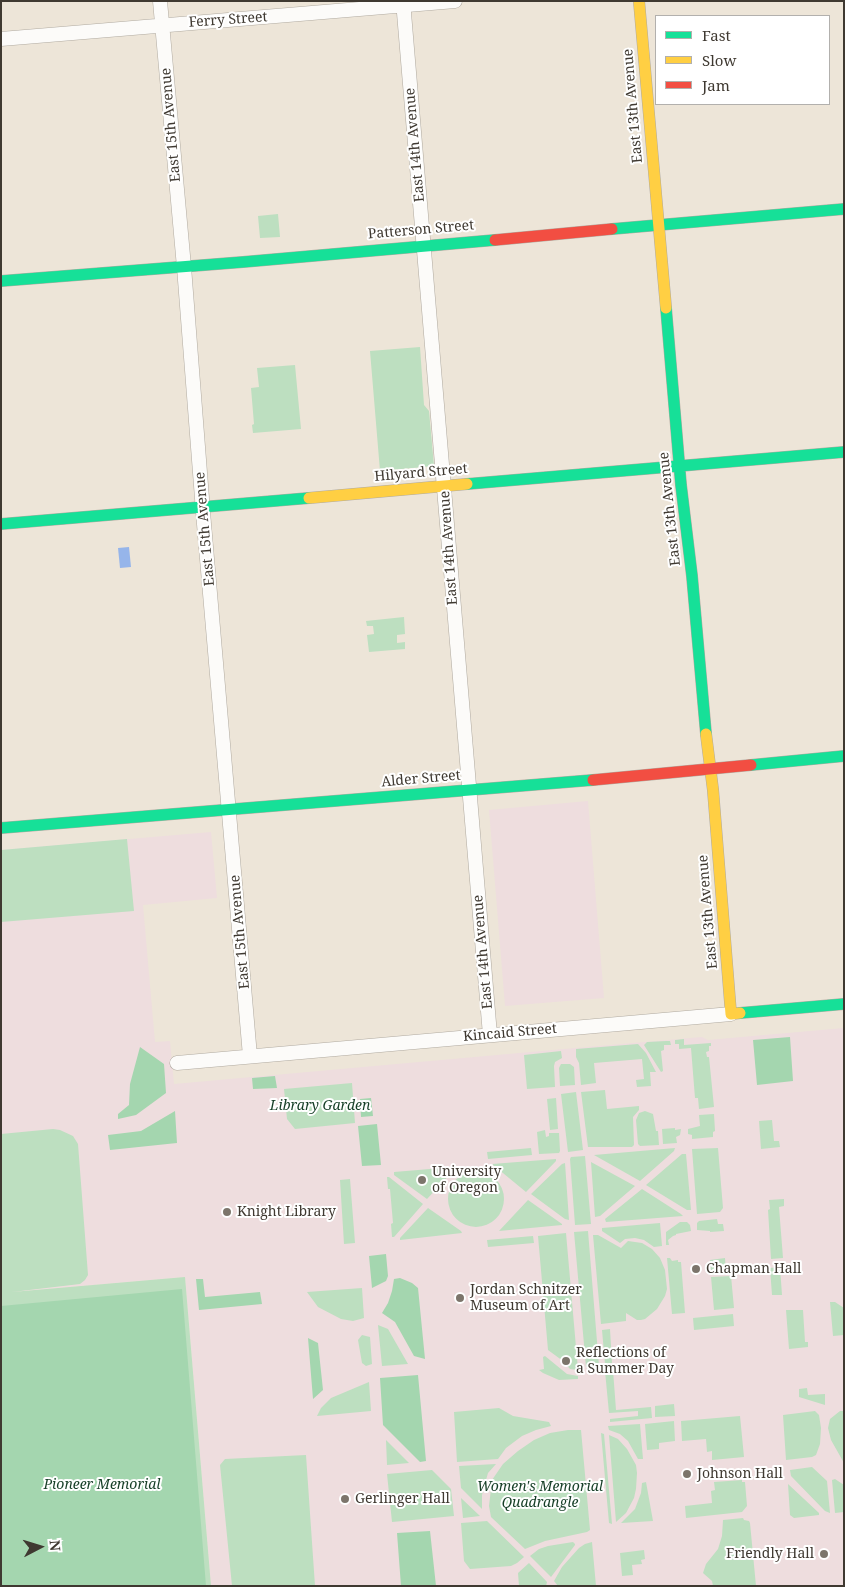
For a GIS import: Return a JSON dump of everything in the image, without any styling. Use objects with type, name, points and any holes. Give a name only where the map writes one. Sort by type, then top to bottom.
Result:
[{"type":"main road","name":"East 13th Avenue","points":[[639,1],[680,466],[714,800],[731,1014]]},
{"type":"main road","name":"Patterson Street","points":[[1,281],[844,209]]},
{"type":"main road","name":"Hilyard Street","points":[[1,524],[844,452]]},
{"type":"main road","name":"Alder Street","points":[[1,828],[710,770],[844,756]]},
{"type":"main road","name":"Kincaid Street","points":[[731,1014],[844,1004]]},
{"type":"street","name":"East 15th Avenue","points":[[160,1],[250,1056]]},
{"type":"street","name":"Ferry Street","points":[[1,39],[403,3],[455,1]]},
{"type":"street","name":"East 14th Avenue","points":[[403,3],[490,1035]]},
{"type":"street","name":"Kincaid Street","points":[[177,1063],[731,1014]]},
{"type":"shaded area","points":[[588,801],[604,998],[505,1006],[489,810]]},
{"type":"shaded area","name":"University of Oregon","points":[[211,832],[217,898],[143,905],[155,1042],[170,1041],[174,1084],[702,1037],[708,1040],[844,1028],[844,1586],[211,1586],[185,1277],[1,1293],[1,850]]},
{"type":"green space","points":[[278,214],[280,237],[260,238],[258,216]]},
{"type":"green space","points":[[420,347],[424,405],[429,411],[434,466],[380,471],[370,351]]},
{"type":"green space","points":[[295,365],[301,429],[253,433],[251,388],[259,387],[257,368]]},
{"type":"green space","points":[[404,617],[405,634],[397,635],[397,643],[405,642],[405,649],[369,652],[367,635],[374,634],[373,626],[367,626],[366,621]]},
{"type":"green space","points":[[127,839],[134,911],[1,922],[1,850]]},
{"type":"green space","points":[[790,1037],[793,1081],[757,1085],[753,1040]]},
{"type":"green space","points":[[684,1039],[684,1045],[711,1043],[709,1051],[706,1052],[707,1057],[709,1057],[714,1107],[699,1109],[698,1098],[695,1098],[691,1048],[679,1049],[679,1044],[675,1044],[675,1040]]},
{"type":"green space","points":[[670,1041],[671,1045],[664,1045],[664,1050],[661,1051],[663,1071],[661,1072],[644,1045],[647,1042]]},
{"type":"green space","points":[[638,1044],[646,1053],[656,1072],[650,1072],[651,1086],[637,1087],[636,1080],[644,1079],[642,1059],[594,1063],[596,1083],[581,1085],[576,1049]]},
{"type":"green space","points":[[140,1047],[164,1064],[166,1093],[136,1115],[118,1119],[118,1114],[129,1105],[130,1084]]},
{"type":"green space","points":[[561,1051],[562,1058],[555,1062],[554,1066],[555,1087],[527,1089],[524,1055]]},
{"type":"green space","points":[[561,1064],[570,1064],[574,1067],[575,1085],[560,1086],[559,1068]]},
{"type":"green space","points":[[275,1076],[277,1088],[253,1089],[252,1078]]},
{"type":"green space","name":"Library Garden","points":[[352,1083],[355,1123],[295,1129],[287,1119],[284,1089]]},
{"type":"green space","points":[[605,1090],[607,1109],[639,1106],[639,1110],[633,1117],[634,1145],[632,1147],[588,1147],[581,1092]]},
{"type":"green space","points":[[576,1092],[583,1150],[568,1152],[561,1094]]},
{"type":"green space","points":[[371,1098],[373,1116],[361,1117],[360,1099]]},
{"type":"green space","points":[[556,1098],[558,1129],[550,1130],[547,1099]]},
{"type":"green space","points":[[175,1111],[177,1143],[110,1150],[108,1135],[141,1131]]},
{"type":"green space","points":[[645,1111],[653,1114],[656,1131],[658,1131],[659,1145],[640,1146],[638,1144],[636,1120],[639,1113]]},
{"type":"green space","points":[[714,1114],[715,1131],[713,1132],[713,1137],[692,1139],[692,1135],[688,1134],[688,1129],[700,1126],[699,1115]]},
{"type":"green space","points":[[772,1120],[774,1141],[779,1141],[780,1147],[761,1149],[759,1121]]},
{"type":"green space","points":[[377,1124],[381,1165],[362,1166],[358,1126]]},
{"type":"green space","points":[[675,1128],[675,1130],[681,1129],[680,1135],[676,1137],[677,1143],[663,1144],[662,1129]]},
{"type":"green space","name":"Pioneer Memorial","points":[[53,1129],[73,1136],[78,1144],[88,1275],[80,1284],[12,1292],[185,1277],[211,1586],[1,1586],[1,1134]]},
{"type":"green space","points":[[545,1130],[546,1137],[549,1136],[549,1133],[559,1133],[559,1153],[539,1154],[537,1132]]},
{"type":"green space","points":[[531,1148],[532,1155],[488,1159],[487,1152]]},
{"type":"green space","points":[[675,1148],[640,1181],[594,1155]]},
{"type":"green space","points":[[718,1148],[723,1208],[720,1212],[697,1214],[692,1149]]},
{"type":"green space","points":[[682,1154],[686,1154],[691,1210],[687,1210],[646,1185]]},
{"type":"green space","points":[[585,1156],[591,1224],[575,1225],[570,1159],[571,1157]]},
{"type":"green space","points":[[556,1159],[526,1192],[492,1164]]},
{"type":"green space","points":[[591,1162],[635,1186],[600,1216],[595,1217]]},
{"type":"green space","points":[[565,1163],[569,1220],[531,1194]]},
{"type":"green space","points":[[454,1167],[454,1170],[427,1199],[394,1175],[394,1172]]},
{"type":"green space","points":[[476,1171],[491,1176],[499,1184],[504,1199],[499,1214],[491,1222],[476,1227],[461,1222],[453,1214],[448,1199],[453,1184],[461,1176]]},
{"type":"green space","points":[[387,1177],[423,1204],[394,1237],[392,1237],[391,1224],[393,1223]]},
{"type":"green space","points":[[350,1179],[355,1243],[344,1244],[340,1180]]},
{"type":"green space","points":[[642,1189],[683,1216],[606,1222],[605,1219]]},
{"type":"green space","points":[[784,1199],[784,1206],[779,1207],[783,1258],[771,1259],[769,1200]]},
{"type":"green space","points":[[528,1200],[562,1225],[499,1231]]},
{"type":"green space","points":[[428,1208],[462,1233],[400,1240],[400,1238]]},
{"type":"green space","points":[[717,1219],[718,1224],[723,1224],[724,1231],[710,1232],[697,1230],[697,1223],[699,1221]]},
{"type":"green space","points":[[680,1222],[687,1222],[690,1225],[691,1231],[676,1234],[668,1240],[669,1245],[666,1245],[666,1232]]},
{"type":"green space","points":[[660,1223],[662,1246],[654,1247],[644,1240],[635,1238],[625,1239],[620,1243],[602,1231],[602,1228]]},
{"type":"green space","points":[[588,1231],[599,1366],[586,1367],[574,1232]]},
{"type":"green space","points":[[566,1233],[578,1370],[570,1369],[548,1350],[538,1236]]},
{"type":"green space","points":[[593,1235],[598,1235],[621,1248],[628,1241],[642,1243],[652,1249],[660,1258],[665,1270],[667,1289],[657,1309],[645,1319],[637,1320],[626,1313],[626,1321],[601,1324]]},
{"type":"green space","points":[[533,1236],[534,1243],[488,1247],[487,1240]]},
{"type":"green space","points":[[386,1254],[388,1276],[386,1281],[372,1288],[369,1256]]},
{"type":"green space","points":[[667,1258],[670,1258],[672,1261],[678,1260],[678,1262],[681,1262],[685,1313],[672,1314]]},
{"type":"green space","points":[[725,1258],[726,1274],[711,1275],[710,1260]]},
{"type":"green space","points":[[780,1267],[782,1295],[772,1295],[770,1268]]},
{"type":"green space","points":[[731,1276],[734,1308],[714,1310],[711,1277]]},
{"type":"green space","points":[[400,1278],[418,1288],[425,1359],[414,1356],[395,1322],[382,1313],[388,1303],[394,1279]]},
{"type":"green space","points":[[196,1279],[203,1279],[205,1297],[260,1292],[262,1304],[199,1310]]},
{"type":"green space","points":[[362,1288],[364,1318],[353,1321],[341,1319],[318,1307],[307,1292]]},
{"type":"green space","name":"Pioneer Memorial","points":[[182,1289],[206,1586],[1,1586],[1,1306]]},
{"type":"green space","points":[[830,1302],[835,1302],[844,1308],[844,1335],[833,1336]]},
{"type":"green space","points":[[786,1310],[803,1310],[805,1342],[808,1342],[808,1347],[789,1349]]},
{"type":"green space","points":[[733,1314],[734,1326],[694,1330],[693,1318]]},
{"type":"green space","points":[[378,1325],[388,1329],[408,1364],[382,1366]]},
{"type":"green space","points":[[610,1329],[612,1363],[605,1364],[602,1330]]},
{"type":"green space","points":[[362,1335],[370,1337],[372,1364],[366,1366],[362,1363],[358,1340]]},
{"type":"green space","points":[[308,1338],[318,1343],[323,1390],[313,1399]]},
{"type":"green space","points":[[545,1356],[567,1374],[578,1376],[578,1379],[559,1380],[543,1373],[539,1370],[544,1369],[543,1357]]},
{"type":"green space","points":[[613,1370],[616,1410],[651,1407],[652,1418],[610,1422],[610,1419],[638,1416],[638,1411],[609,1413],[605,1371]]},
{"type":"green space","points":[[418,1375],[426,1461],[420,1462],[383,1425],[380,1378]]},
{"type":"green space","points":[[369,1382],[371,1411],[317,1416],[321,1408],[331,1398]]},
{"type":"green space","points":[[807,1388],[808,1395],[825,1394],[825,1405],[799,1397],[799,1389]]},
{"type":"green space","points":[[674,1404],[675,1416],[655,1417],[655,1406]]},
{"type":"green space","points":[[499,1408],[513,1416],[549,1422],[551,1426],[522,1436],[506,1448],[498,1459],[457,1462],[454,1412]]},
{"type":"green space","points":[[815,1411],[819,1415],[821,1428],[820,1444],[816,1455],[786,1460],[783,1415]]},
{"type":"green space","points":[[840,1411],[844,1411],[844,1463],[831,1440],[828,1428],[830,1419]]},
{"type":"green space","points":[[740,1416],[744,1457],[712,1460],[712,1451],[707,1452],[706,1439],[682,1441],[681,1421]]},
{"type":"green space","points":[[674,1421],[675,1441],[659,1443],[659,1449],[647,1450],[645,1424]]},
{"type":"green space","points":[[640,1424],[643,1459],[638,1459],[628,1441],[620,1434],[609,1430],[608,1426]]},
{"type":"green space","name":"Women's Memorial Quadrangle","points":[[581,1430],[590,1530],[545,1541],[525,1549],[491,1517],[489,1506],[492,1480],[503,1464],[534,1440],[550,1433]]},
{"type":"green space","points":[[601,1433],[604,1434],[612,1524],[609,1523]]},
{"type":"green space","points":[[609,1435],[618,1439],[627,1449],[636,1465],[637,1473],[634,1498],[626,1513],[616,1522]]},
{"type":"green space","points":[[386,1440],[409,1463],[387,1465]]},
{"type":"green space","points":[[306,1455],[315,1586],[232,1586],[220,1465],[225,1459]]},
{"type":"green space","points":[[496,1464],[488,1473],[482,1495],[482,1509],[461,1488],[459,1466]]},
{"type":"green space","points":[[812,1467],[827,1481],[830,1513],[825,1511],[791,1476],[790,1470]]},
{"type":"green space","points":[[432,1470],[451,1489],[454,1516],[392,1522],[387,1474]]},
{"type":"green space","points":[[835,1479],[844,1485],[844,1512],[835,1513],[832,1480]]},
{"type":"green space","points":[[742,1480],[742,1482],[745,1482],[747,1506],[742,1512],[686,1518],[685,1506],[712,1503],[711,1491],[715,1490],[714,1482]]},
{"type":"green space","points":[[646,1482],[653,1521],[621,1523],[635,1509],[641,1493],[642,1483]]},
{"type":"green space","points":[[788,1484],[819,1515],[794,1518],[790,1515]]},
{"type":"green space","points":[[461,1498],[480,1516],[463,1518]]},
{"type":"green space","points":[[743,1518],[750,1523],[756,1586],[713,1586],[712,1581],[703,1573],[706,1564],[718,1549],[722,1536],[723,1520]]},
{"type":"green space","points":[[487,1521],[524,1557],[511,1566],[470,1569],[464,1561],[461,1523]]},
{"type":"green space","points":[[430,1531],[436,1586],[401,1586],[397,1533]]},
{"type":"green space","points":[[573,1542],[575,1545],[551,1577],[530,1556],[539,1549],[548,1546]]},
{"type":"green space","points":[[592,1542],[596,1586],[558,1586],[554,1581],[562,1567],[579,1548]]},
{"type":"green space","points":[[644,1550],[645,1559],[641,1560],[642,1564],[632,1565],[633,1575],[622,1576],[620,1553]]},
{"type":"green space","points":[[529,1563],[547,1582],[546,1586],[519,1586],[518,1573]]},
{"type":"water","points":[[129,547],[131,567],[120,568],[118,548]]},
{"type":"traffic: fast","points":[[612,229],[844,209]]},
{"type":"traffic: fast","points":[[1,281],[495,240]]},
{"type":"traffic: fast","points":[[666,308],[681,485],[692,576],[706,734]]},
{"type":"traffic: fast","points":[[467,484],[844,452]]},
{"type":"traffic: fast","points":[[1,524],[309,498]]},
{"type":"traffic: fast","points":[[751,765],[844,756]]},
{"type":"traffic: fast","points":[[1,828],[593,780]]},
{"type":"traffic: fast","points":[[740,1013],[844,1004]]},
{"type":"traffic: slow","points":[[639,1],[666,308]]},
{"type":"traffic: slow","points":[[309,498],[467,484]]},
{"type":"traffic: slow","points":[[706,734],[713,790],[731,1014],[740,1013]]},
{"type":"traffic: jam","points":[[495,240],[612,229]]},
{"type":"traffic: jam","points":[[593,780],[751,765]]},
{"type":"place","name":"University of Oregon","points":[[422,1180]]},
{"type":"place","name":"Knight Library","points":[[227,1212]]},
{"type":"place","name":"Chapman Hall","points":[[696,1269]]},
{"type":"place","name":"Jordan Schnitzer Museum of Art","points":[[460,1298]]},
{"type":"place","name":"Reflections of a Summer Day","points":[[566,1361]]},
{"type":"place","name":"Johnson Hall","points":[[687,1474]]},
{"type":"place","name":"Gerlinger Hall","points":[[345,1499]]},
{"type":"place","name":"Friendly Hall","points":[[824,1554]]}]
